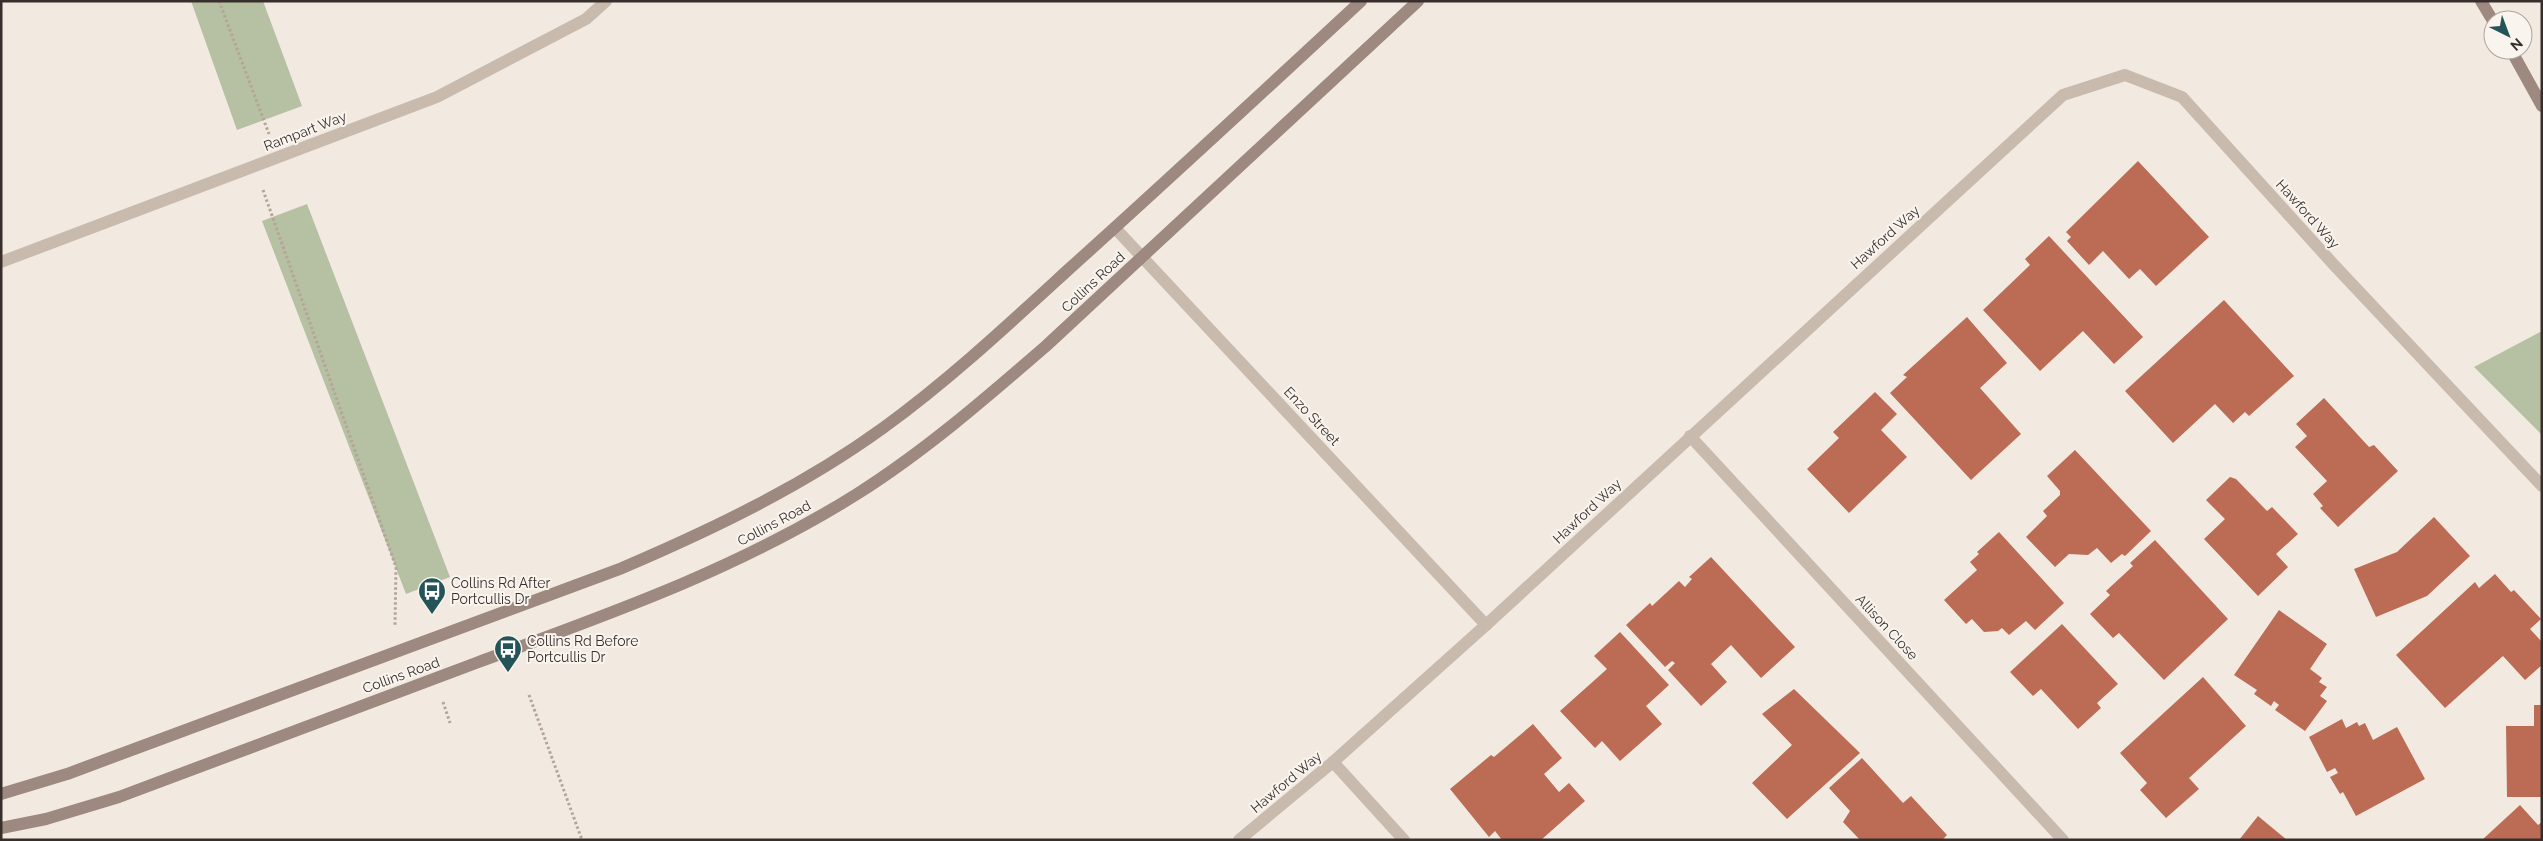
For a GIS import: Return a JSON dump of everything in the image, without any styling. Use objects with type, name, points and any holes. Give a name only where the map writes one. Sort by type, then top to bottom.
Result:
[{"type":"main road","name":"Collins Road","points":[[1,794],[67,774],[622,568],[688,540],[812,475],[882,429],[934,389],[1116,228],[1361,1]]},
{"type":"main road","name":"Collins Road","points":[[1,828],[82,809],[129,793],[656,597],[726,566],[788,534],[858,493],[928,444],[986,398],[1039,353],[1418,1]]},
{"type":"main road","points":[[2517,60],[2542,106]]},
{"type":"street","name":"Rampart Way","points":[[1,262],[437,97],[586,19],[606,1]]},
{"type":"street","name":"Hawford Way","points":[[1239,840],[1333,762],[1486,625],[2063,95],[2125,75],[2182,96],[2335,266],[2542,486]]},
{"type":"street","name":"Enzo Street","points":[[1116,228],[1486,625]]},
{"type":"street","name":"Allison Close","points":[[1690,436],[2063,840]]},
{"type":"street","points":[[1333,762],[1404,840]]},
{"type":"path","points":[[219,1],[269,136]]},
{"type":"path","points":[[262,192],[396,567],[394,630]]},
{"type":"path","points":[[529,695],[582,840]]},
{"type":"path","points":[[441,697],[450,723]]},
{"type":"green space","points":[[191,1],[263,1],[302,106],[237,130]]},
{"type":"green space","points":[[307,204],[450,577],[406,594],[262,221]]},
{"type":"green space","points":[[2542,331],[2542,435],[2474,367]]},
{"type":"building","points":[[2138,161],[2209,237],[2156,286],[2140,269],[2129,279],[2103,251],[2089,265],[2067,241],[2071,237],[2066,232]]},
{"type":"building","points":[[2049,236],[2143,337],[2114,364],[2083,331],[2040,371],[1983,310],[2030,265],[2025,259]]},
{"type":"building","points":[[2224,300],[2294,376],[2249,416],[2245,412],[2233,423],[2215,404],[2173,443],[2125,391]]},
{"type":"building","points":[[1967,317],[2007,363],[1980,388],[2021,434],[1971,480],[1890,393],[1907,377],[1903,375]]},
{"type":"building","points":[[1875,392],[1897,414],[1881,430],[1907,457],[1849,513],[1807,469],[1839,438],[1833,432]]},
{"type":"building","points":[[2324,398],[2369,447],[2374,445],[2398,471],[2338,527],[2320,508],[2323,506],[2313,494],[2327,481],[2295,447],[2307,436],[2296,424]]},
{"type":"building","points":[[2075,450],[2151,531],[2125,556],[2122,554],[2111,563],[2097,548],[2088,555],[2069,554],[2055,567],[2026,537],[2047,516],[2043,511],[2060,495],[2060,491],[2047,476]]},
{"type":"building","points":[[2230,477],[2236,479],[2267,511],[2272,507],[2298,534],[2276,554],[2288,567],[2258,596],[2204,539],[2225,519],[2206,500]]},
{"type":"building","points":[[2434,517],[2470,556],[2427,596],[2376,617],[2354,569],[2397,552]]},
{"type":"building","points":[[1999,532],[2064,603],[2035,630],[2026,621],[2009,635],[2002,628],[1998,631],[1984,632],[1972,619],[1966,624],[1944,600],[1977,570],[1970,562],[1979,554],[1977,552]]},
{"type":"building","points":[[2155,540],[2228,619],[2164,680],[2119,633],[2113,638],[2090,614],[2110,595],[2106,591],[2133,566],[2130,563]]},
{"type":"building","points":[[1711,557],[1795,647],[1761,678],[1731,645],[1711,664],[1727,682],[1701,706],[1668,670],[1675,663],[1672,661],[1665,667],[1626,625],[1650,603],[1652,606],[1679,581],[1685,587],[1692,579],[1689,577]]},
{"type":"building","points":[[2495,574],[2511,592],[2514,590],[2541,619],[2530,629],[2542,642],[2542,665],[2525,680],[2503,656],[2445,708],[2396,655],[2475,582],[2479,588]]},
{"type":"building","points":[[2279,610],[2327,644],[2310,669],[2322,678],[2319,682],[2327,687],[2320,696],[2327,701],[2305,731],[2275,710],[2279,705],[2274,701],[2271,706],[2254,694],[2257,690],[2234,675]]},
{"type":"building","points":[[2062,624],[2118,684],[2097,703],[2101,708],[2078,729],[2041,689],[2033,696],[2010,672]]},
{"type":"building","points":[[1620,632],[1669,685],[1646,706],[1662,724],[1620,761],[1602,741],[1595,748],[1560,711],[1607,669],[1594,656]]},
{"type":"building","points":[[2203,677],[2246,726],[2189,778],[2199,789],[2166,818],[2140,790],[2147,783],[2120,753]]},
{"type":"building","points":[[1794,689],[1860,753],[1787,819],[1752,783],[1792,745],[1762,714]]},
{"type":"building","points":[[2534,705],[2542,705],[2542,797],[2507,797],[2506,726],[2534,726]]},
{"type":"building","points":[[2342,719],[2346,728],[2357,722],[2359,726],[2365,723],[2373,740],[2397,727],[2425,779],[2356,816],[2343,792],[2340,794],[2330,777],[2338,773],[2335,768],[2327,772],[2309,737]]},
{"type":"building","points":[[1533,724],[1562,758],[1544,774],[1559,792],[1569,783],[1585,801],[1541,840],[1502,840],[1495,831],[1489,837],[1450,789],[1491,755],[1494,757]]},
{"type":"building","points":[[1862,758],[1903,803],[1911,796],[1947,835],[1942,840],[1860,840],[1843,822],[1850,811],[1829,788]]},
{"type":"building","points":[[2520,805],[2538,825],[2542,822],[2542,840],[2482,840]]},
{"type":"building","points":[[2258,816],[2287,840],[2239,840]]},
{"type":"place","name":"Collins Rd After Portcullis Dr","points":[[432,615]]},
{"type":"place","name":"Collins Rd Before Portcullis Dr","points":[[508,673]]}]
